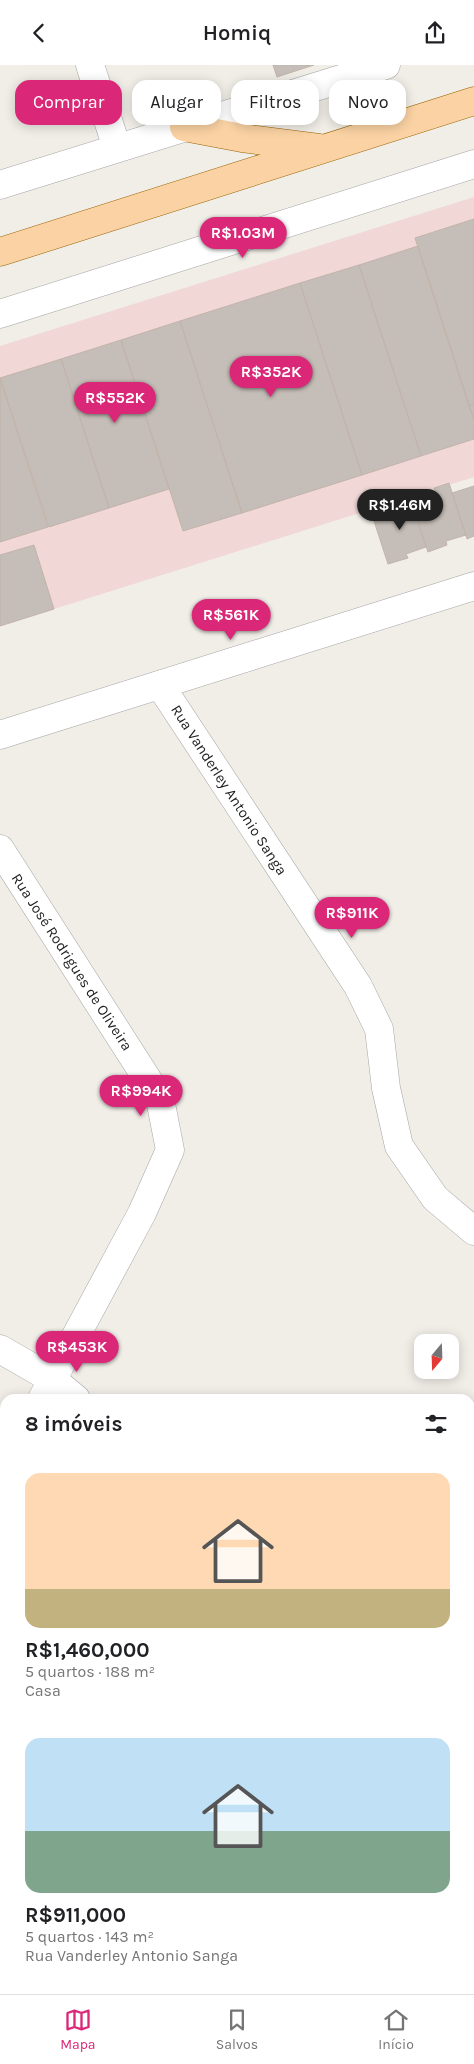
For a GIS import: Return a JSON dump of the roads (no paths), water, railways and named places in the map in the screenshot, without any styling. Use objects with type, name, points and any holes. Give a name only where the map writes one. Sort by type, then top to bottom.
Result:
[{"type":"main road","points":[[0,252],[474,101]]},
{"type":"main road","points":[[445,111],[474,117]]},
{"type":"main road","points":[[184,127],[242,138],[328,149]]},
{"type":"street","points":[[90,65],[116,148]]},
{"type":"street","points":[[0,185],[386,65]]},
{"type":"street","points":[[0,314],[474,164]]},
{"type":"street","points":[[0,735],[474,587]]},
{"type":"street","name":"Rua Vanderley Antonio Sanga","points":[[160,685],[358,986],[379,1029],[386,1087],[399,1146],[435,1198],[474,1231]]},
{"type":"street","name":"Rua José Rodrigues de Oliveira","points":[[0,849],[160,1099],[170,1150],[142,1213],[47,1389]]},
{"type":"street","points":[[0,1349],[47,1389],[62,1394]]}]
